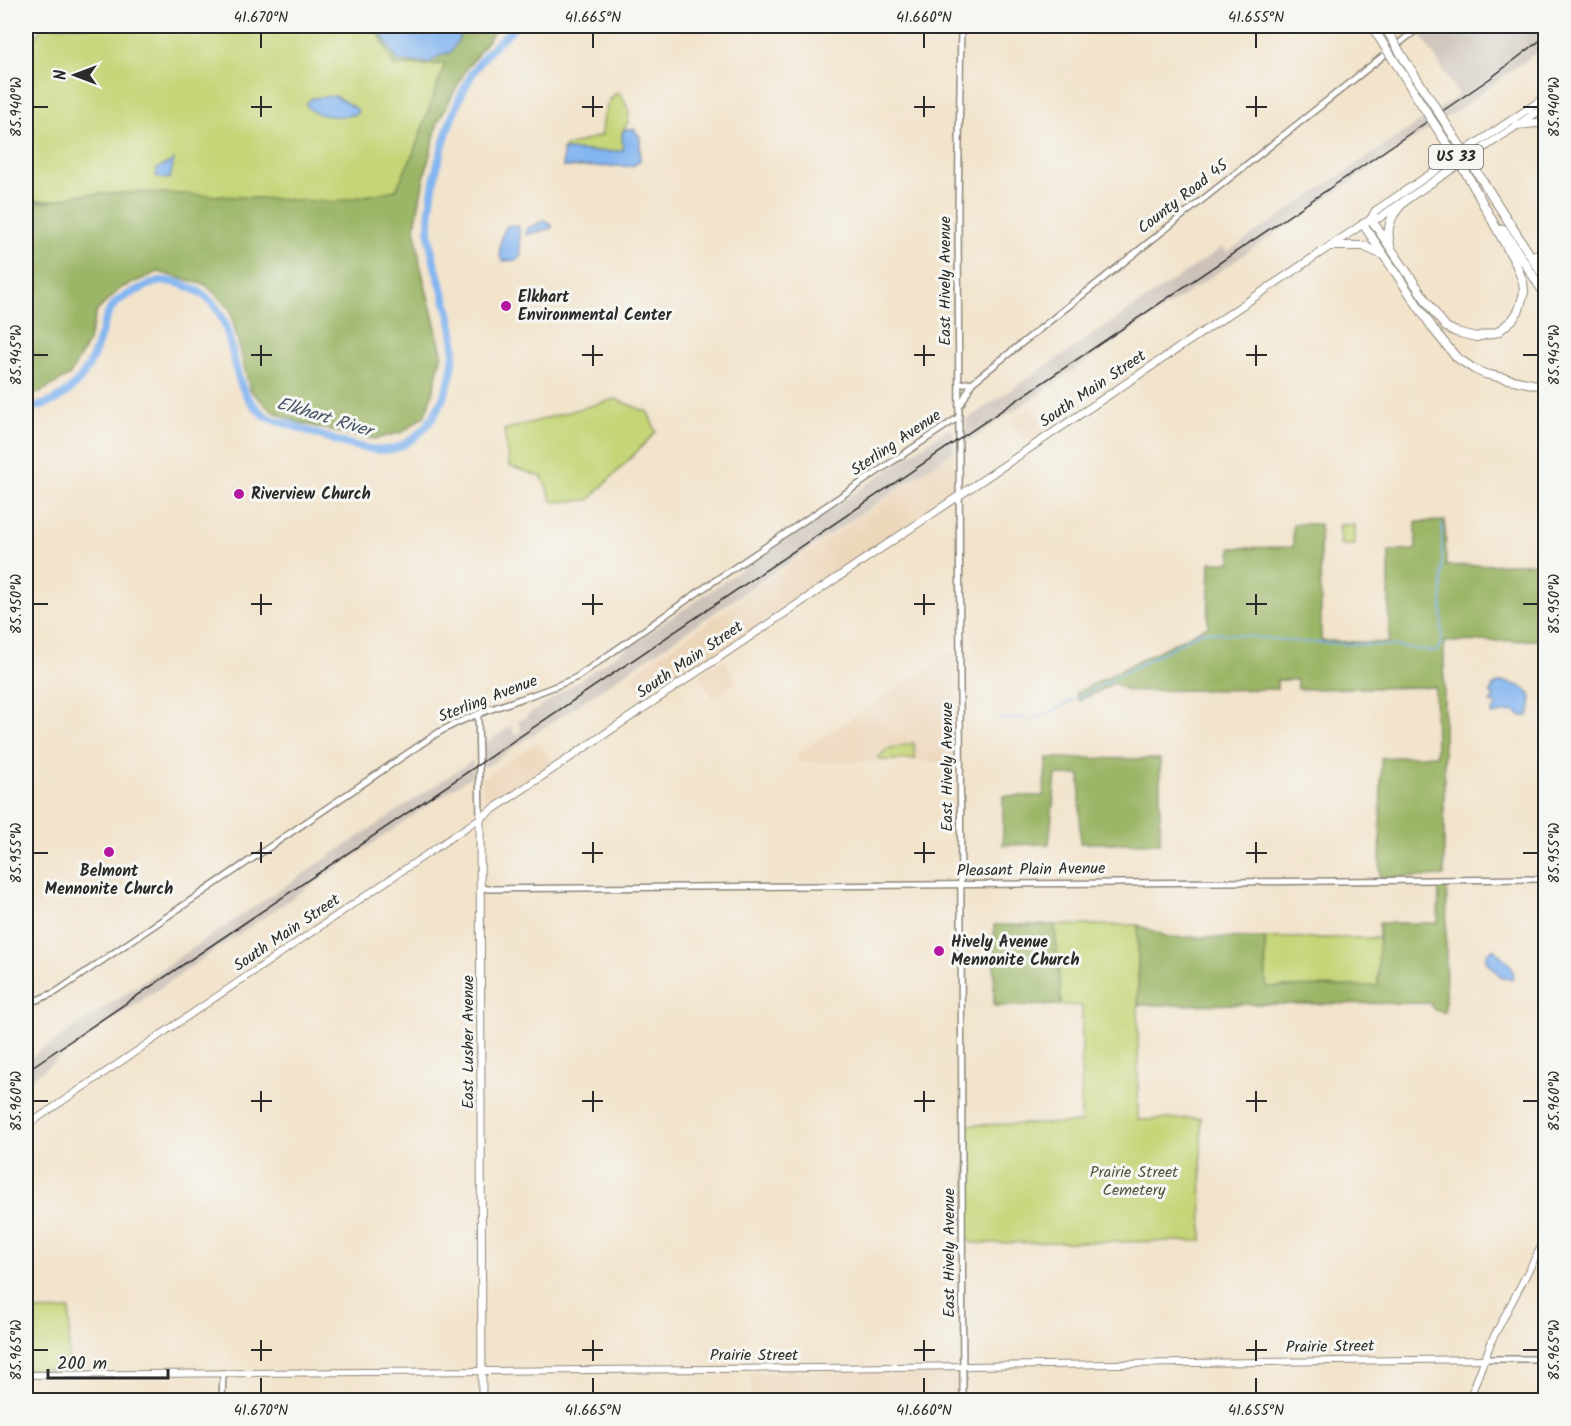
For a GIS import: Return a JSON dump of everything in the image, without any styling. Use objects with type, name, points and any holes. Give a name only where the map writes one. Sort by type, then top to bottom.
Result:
[{"type":"highway","points":[[1371,26],[1545,297]]},
{"type":"highway","points":[[1384,27],[1545,280]]},
{"type":"highway","points":[[1517,125],[1545,122]]},
{"type":"highway","points":[[1367,222],[1391,249],[1446,327],[1476,337],[1498,332],[1507,326],[1519,310],[1524,292],[1523,282],[1516,264],[1469,178]]},
{"type":"highway","points":[[1490,192],[1545,267]]},
{"type":"highway","points":[[1391,249],[1388,238],[1390,222],[1393,213],[1407,199]]},
{"type":"highway","points":[[1367,222],[1386,257],[1434,330],[1456,357],[1485,374],[1545,387]]},
{"type":"highway","points":[[1331,246],[1364,246],[1386,257]]},
{"type":"main road","name":"South Main Street","points":[[1367,222],[1375,211],[1545,97]]},
{"type":"main road","name":"South Main Street","points":[[26,1126],[1331,246],[1367,222],[1379,218],[1545,106]]},
{"type":"main road","name":"East Lusher Avenue","points":[[480,818],[482,1401]]},
{"type":"main road","points":[[1469,1401],[1484,1359],[1545,1237]]},
{"type":"main road","name":"Prairie Street","points":[[26,1375],[1484,1359]]},
{"type":"street","name":"East Hively Avenue","points":[[961,26],[958,168],[963,1401]]},
{"type":"street","name":"County Road 45","points":[[973,382],[1421,26]]},
{"type":"street","points":[[959,384],[973,382]]},
{"type":"street","points":[[959,409],[973,382]]},
{"type":"street","name":"Sterling Avenue","points":[[26,1002],[56,992],[435,734],[460,721],[556,687],[577,677],[704,588],[959,417]]},
{"type":"street","name":"East Lusher Avenue","points":[[478,714],[480,818]]},
{"type":"street","name":"Pleasant Plain Avenue","points":[[481,887],[487,889],[1545,879]]},
{"type":"street","points":[[1484,1359],[1545,1359]]},
{"type":"street","points":[[222,1401],[223,1373]]},
{"type":"shaded area","points":[[1432,26],[1545,26],[1545,46],[1466,104],[966,443],[966,420],[1223,247],[1227,252],[1459,95],[1420,34]]},
{"type":"shaded area","points":[[1031,408],[1046,432],[1027,445],[1011,422]]},
{"type":"shaded area","points":[[948,429],[953,431],[954,451],[484,768],[482,746],[511,726],[515,735],[521,731],[518,722]]},
{"type":"shaded area","points":[[954,451],[955,493],[647,701],[630,676]]},
{"type":"shaded area","points":[[955,651],[954,762],[799,762],[795,759],[798,754]]},
{"type":"shaded area","points":[[724,660],[737,681],[713,698],[699,676]]},
{"type":"shaded area","points":[[538,741],[554,765],[489,808],[485,808],[482,779]]},
{"type":"shaded area","points":[[473,760],[473,775],[101,1028],[26,1082],[26,1060]]},
{"type":"shaded area","points":[[956,1370],[958,1400],[751,1400],[751,1372]]},
{"type":"green space","points":[[44,26],[187,30],[196,26],[426,26],[467,50],[396,190],[330,207],[128,198],[26,201],[26,48]]},
{"type":"green space","points":[[367,26],[498,26],[466,70],[438,122],[424,178],[415,226],[420,264],[442,353],[425,415],[403,432],[375,439],[297,422],[272,411],[250,390],[230,309],[206,285],[158,272],[121,288],[97,311],[88,342],[70,375],[40,392],[26,396],[26,202],[48,202],[76,195],[143,192],[334,202],[396,190],[414,151],[445,64],[394,66],[379,34]]},
{"type":"green space","points":[[618,92],[624,99],[629,112],[628,122],[622,133],[623,150],[603,152],[563,150],[564,147],[602,135],[607,105]]},
{"type":"green space","points":[[615,399],[648,412],[656,432],[589,500],[553,502],[542,477],[509,466],[504,430]]},
{"type":"green space","points":[[1445,521],[1446,566],[1545,563],[1546,640],[1444,642],[1444,876],[1380,878],[1381,758],[1436,755],[1435,687],[1298,689],[1297,680],[1277,680],[1277,689],[1128,691],[1114,683],[1079,701],[1076,693],[1208,626],[1210,562],[1231,562],[1231,548],[1293,547],[1293,524],[1320,524],[1321,641],[1389,643],[1389,551],[1416,550],[1416,522]]},
{"type":"green space","points":[[1339,525],[1355,525],[1355,545],[1339,545],[1341,541]]},
{"type":"green space","points":[[914,743],[915,759],[881,760],[878,757],[888,749]]},
{"type":"green space","points":[[1047,758],[1160,759],[1160,843],[1080,843],[1080,775],[1056,775],[1049,844],[1003,845],[1003,796],[1043,796]]},
{"type":"green space","points":[[1439,886],[1447,886],[1445,1012],[1434,1010],[1430,1003],[1138,1005],[1138,925],[1168,937],[1265,938],[1266,987],[1378,986],[1379,923],[1438,923]]},
{"type":"green space","points":[[994,925],[1055,925],[1061,1005],[994,1006]]},
{"type":"green space","name":"Prairie Street Cemetery","points":[[1055,925],[1138,925],[1138,1120],[1201,1118],[1202,1241],[972,1243],[966,1238],[966,1125],[1081,1123],[1082,1006],[1061,1005]]},
{"type":"green space","points":[[1265,938],[1379,938],[1378,986],[1266,987]]},
{"type":"green space","points":[[70,1310],[68,1369],[26,1370],[26,1311]]},
{"type":"water","points":[[376,26],[466,26],[451,52],[429,63],[398,61]]},
{"type":"water","points":[[335,96],[357,109],[357,114],[322,115],[310,109],[306,104],[312,98]]},
{"type":"water","points":[[625,129],[634,129],[640,137],[640,161],[632,166],[563,167],[563,150],[603,152],[623,150],[622,133]]},
{"type":"water","points":[[174,160],[170,178],[156,176],[157,169]]},
{"type":"water","points":[[544,220],[551,224],[552,228],[526,235],[527,229]]},
{"type":"water","points":[[514,225],[519,229],[521,255],[517,260],[502,261],[500,243],[503,234],[507,226]]},
{"type":"water","points":[[1503,682],[1517,685],[1530,695],[1531,708],[1528,716],[1521,716],[1514,711],[1492,715],[1496,704],[1490,703],[1494,696],[1490,693],[1495,685]]},
{"type":"water","points":[[1494,948],[1511,965],[1512,979],[1502,978],[1486,961],[1486,954]]},
{"type":"waterway","name":"Elkhart River","points":[[26,408],[52,401],[63,395],[81,378],[94,355],[108,314],[118,301],[152,283],[171,281],[199,292],[212,302],[226,328],[242,387],[250,401],[266,417],[366,449],[387,450],[408,442],[422,431],[442,401],[448,384],[454,349],[451,319],[435,266],[430,240],[430,207],[438,164],[451,120],[468,81],[486,54],[516,26]]},
{"type":"waterway","points":[[999,719],[1033,718],[1045,715],[1203,631],[1301,642],[1396,646],[1437,652],[1442,640],[1442,523]]},
{"type":"railway","points":[[26,1071],[1364,165],[1492,77],[1546,36]]},
{"type":"place","name":"Elkhart Environmental Center","points":[[506,306]]},
{"type":"place","name":"Riverview Church","points":[[239,494]]},
{"type":"place","name":"Belmont Mennonite Church","points":[[109,852]]},
{"type":"place","name":"Hively Avenue Mennonite Church","points":[[939,951]]}]
